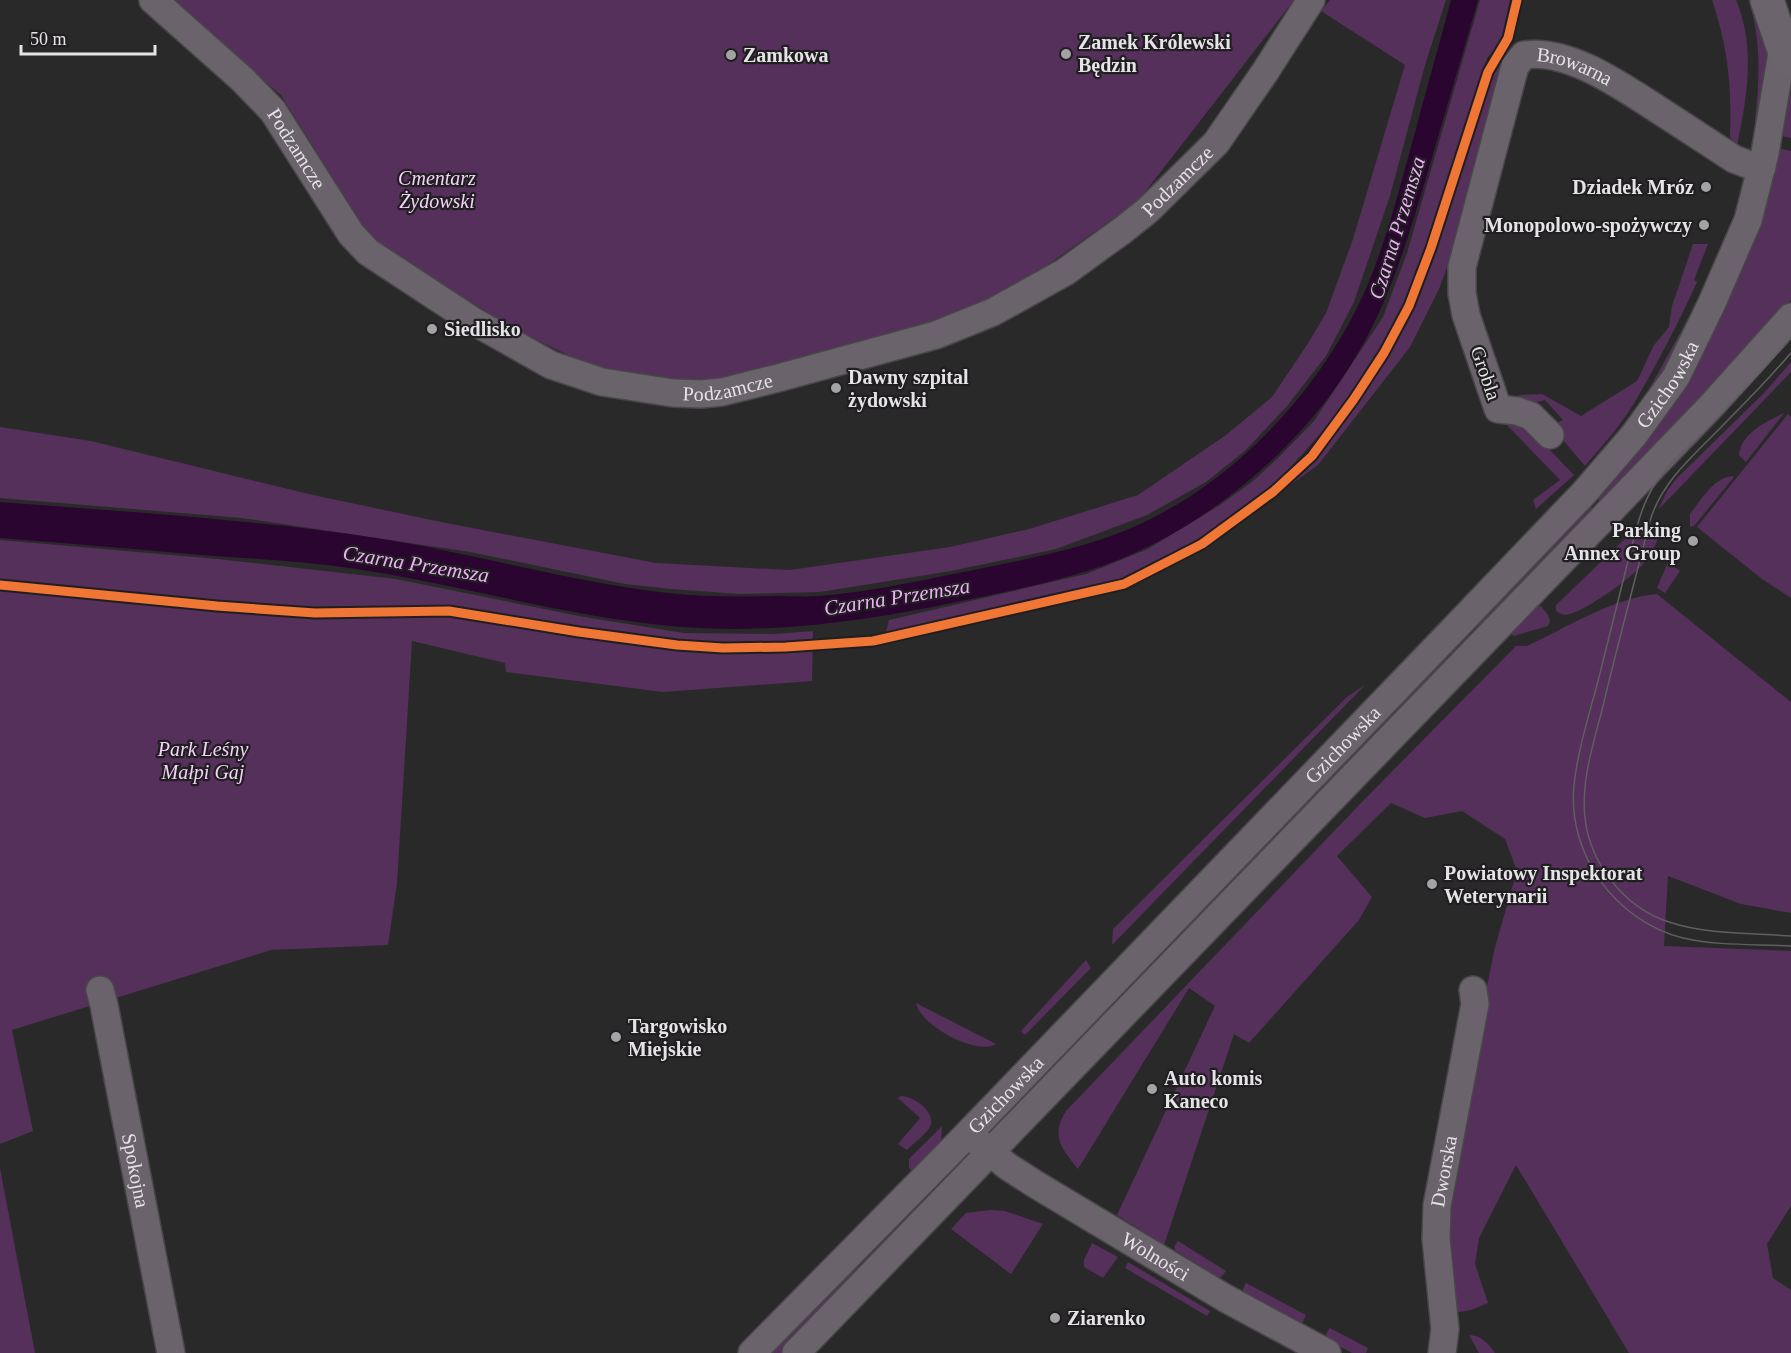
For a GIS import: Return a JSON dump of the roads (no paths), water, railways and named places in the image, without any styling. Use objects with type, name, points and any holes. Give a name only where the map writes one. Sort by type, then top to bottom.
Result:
[{"type":"main road","points":[[1767,0],[1787,53]]},
{"type":"street","name":"Podzamcze","points":[[153,0],[243,80],[273,111],[351,234],[368,252],[473,321],[551,365],[602,382],[673,393],[701,394],[722,392],[936,335],[993,312],[1065,272],[1148,210],[1216,143],[1311,0]]},
{"type":"street","name":"Browarna","points":[[1466,315],[1462,293],[1462,267],[1515,66],[1524,55],[1537,53],[1564,59],[1592,71],[1616,83],[1734,159],[1762,166]]},
{"type":"street","name":"Gzichowska","points":[[752,1353],[968,1133],[1452,631],[1591,484],[1634,435],[1676,377],[1711,305],[1748,220],[1787,53]]},
{"type":"street","name":"Grobla","points":[[1466,315],[1498,409],[1517,411],[1531,416],[1550,435]]},
{"type":"street","name":"Gzichowska","points":[[796,1353],[1712,405],[1791,317]]},
{"type":"street","points":[[1452,631],[1474,652]]},
{"type":"street","name":"Spokojna","points":[[100,990],[171,1353]]},
{"type":"street","name":"Dworska","points":[[1442,1353],[1445,1329],[1436,1239],[1437,1206],[1475,1004],[1473,990]]},
{"type":"street","name":"Wolności","points":[[968,1133],[989,1152],[1035,1184],[1195,1280],[1327,1353]]},
{"type":"water","name":"Czarna Przemsza","points":[[1451,0],[1478,0],[1396,272],[1362,347],[1323,404],[1297,435],[1267,465],[1201,516],[1165,538],[1128,556],[1057,580],[922,609],[820,624],[717,629],[600,617],[338,566],[0,538],[0,502],[329,531],[413,544],[594,582],[668,593],[722,596],[820,596],[887,587],[1014,562],[1111,536],[1183,501],[1216,478],[1277,423],[1304,392],[1327,359],[1359,304],[1385,238]]},
{"type":"tram line","points":[[1791,338],[1705,431],[1678,456],[1655,484],[1645,502],[1583,737],[1574,785],[1574,811],[1579,836],[1588,860],[1617,901],[1637,917],[1659,929],[1696,941],[1791,946]]},
{"type":"tram line","points":[[1791,353],[1683,466],[1663,492],[1656,506],[1650,521],[1592,750],[1586,777],[1584,804],[1588,835],[1594,852],[1612,882],[1638,906],[1669,922],[1699,929],[1791,936]]},
{"type":"place","name":"Zamek Królewski Będzin","points":[[1066,54]]},
{"type":"place","name":"Zamkowa","points":[[731,55]]},
{"type":"place","name":"Dziadek Mróz","points":[[1706,187]]},
{"type":"place","name":"Monopolowo-spożywczy","points":[[1704,225]]},
{"type":"place","name":"Siedlisko","points":[[432,329]]},
{"type":"place","name":"Dawny szpital żydowski","points":[[836,388]]},
{"type":"place","name":"Parking Annex Group","points":[[1693,541]]},
{"type":"place","name":"Powiatowy Inspektorat Weterynarii","points":[[1432,884]]},
{"type":"place","name":"Targowisko Miejskie","points":[[616,1037]]},
{"type":"place","name":"Auto komis Kaneco","points":[[1152,1089]]},
{"type":"place","name":"Ziarenko","points":[[1055,1318]]},
{"type":"park label","name":"Cmentarz Żydowski","points":[[437,190]]},
{"type":"park label","name":"Park Leśny Małpi Gaj","points":[[203,760]]}]
